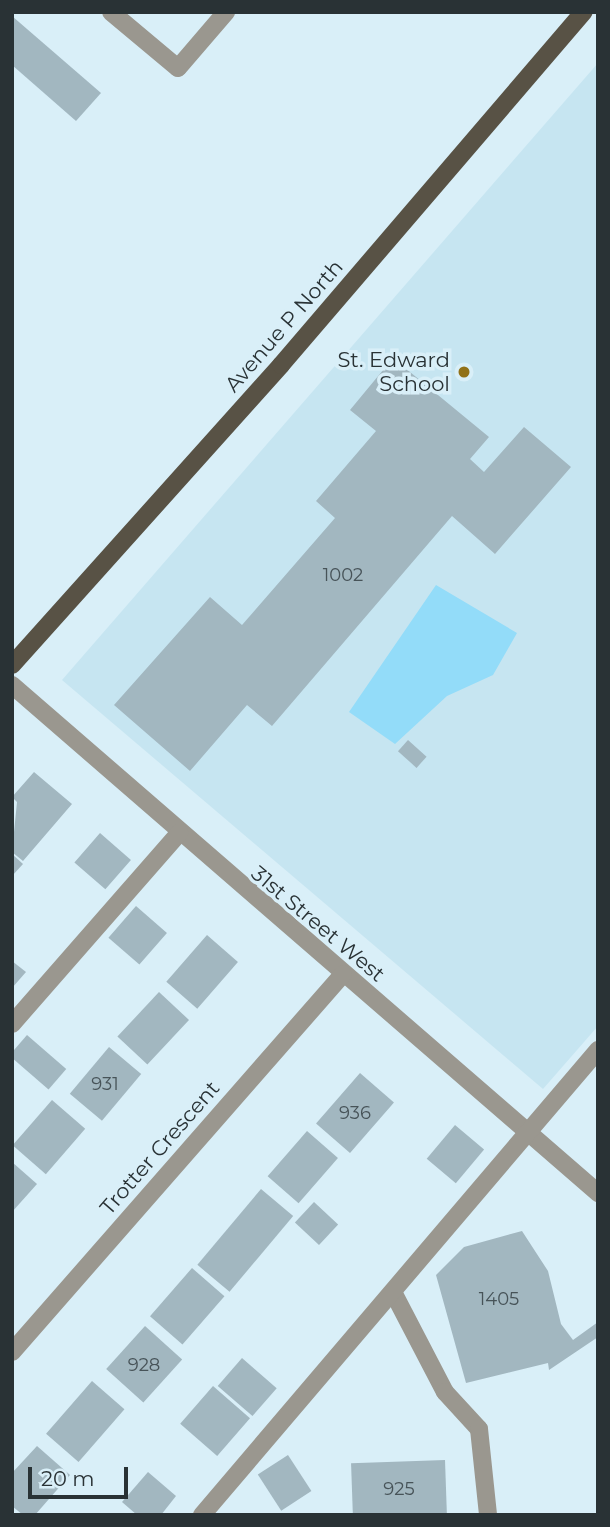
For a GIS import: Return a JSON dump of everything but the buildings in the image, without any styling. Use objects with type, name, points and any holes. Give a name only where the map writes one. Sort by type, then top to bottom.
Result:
[{"type":"main road","name":"Avenue P North","points":[[12,665],[281,365],[584,12]]},
{"type":"street","points":[[111,12],[178,68],[226,12]]},
{"type":"street","name":"31st Street West","points":[[12,685],[178,833],[598,1193]]},
{"type":"street","points":[[12,1024],[178,833]]},
{"type":"street","name":"Trotter Crescent","points":[[12,1352],[343,974]]},
{"type":"street","points":[[202,1515],[394,1294],[526,1132],[598,1051]]},
{"type":"street","points":[[394,1294],[445,1392],[479,1429],[488,1515]]},
{"type":"shaded area","name":"St. Edward School","points":[[598,63],[598,1026],[543,1089],[62,680]]},
{"type":"shaded area","points":[[436,585],[517,633],[493,675],[447,696],[395,744],[349,712]]},
{"type":"place","name":"St. Edward School","points":[[464,372]]}]
